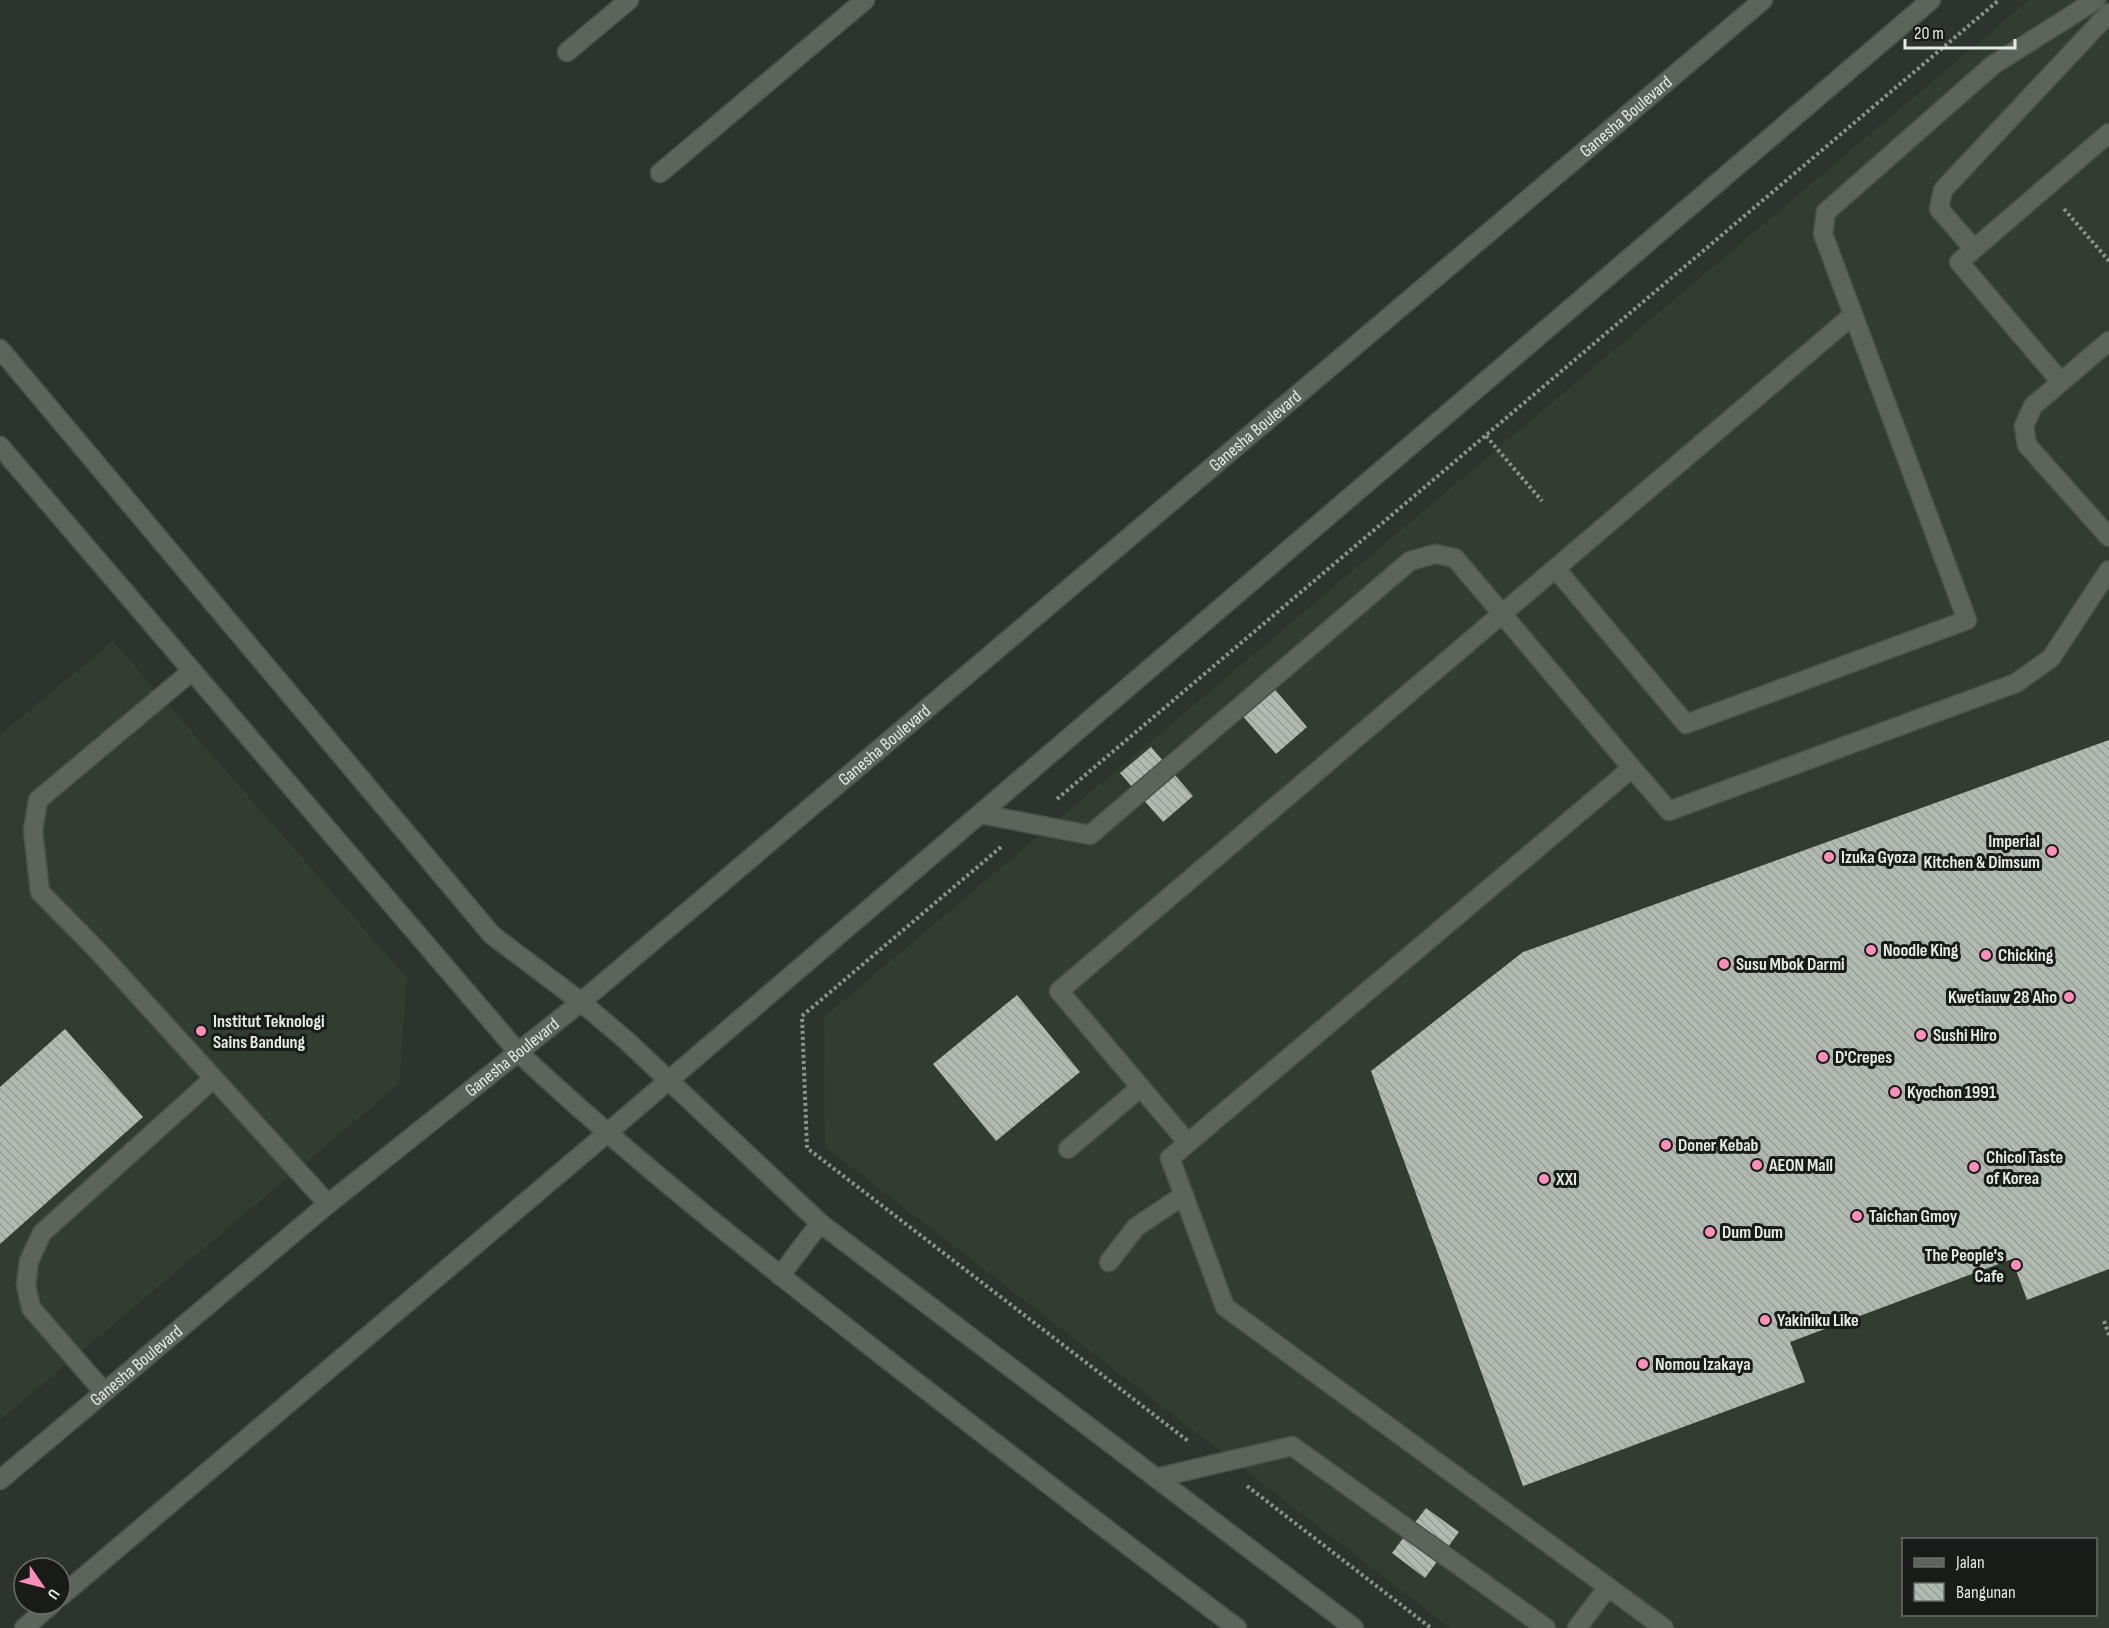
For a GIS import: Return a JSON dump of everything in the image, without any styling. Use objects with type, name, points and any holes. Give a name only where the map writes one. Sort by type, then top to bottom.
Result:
[{"type":"street","points":[[567,52],[629,0]]},
{"type":"street","points":[[660,173],[865,0]]},
{"type":"street","name":"Ganesha Boulevard","points":[[0,1480],[328,1204],[581,1002],[1763,0]]},
{"type":"street","points":[[72,1588],[669,1081],[1931,0]]},
{"type":"street","points":[[1556,569],[1686,724],[1967,620],[1823,234],[1826,212],[1993,65],[2096,0]]},
{"type":"street","points":[[1974,249],[1940,209],[1942,190],[2109,13]]},
{"type":"street","points":[[2061,382],[1959,262],[2109,134]]},
{"type":"street","points":[[1188,1143],[1059,991],[1853,315]]},
{"type":"street","points":[[2109,341],[2033,406],[2024,426],[2027,445],[2109,537]]},
{"type":"street","points":[[0,349],[492,935],[581,1002],[820,1223],[1354,1628]]},
{"type":"street","points":[[0,446],[518,1052],[606,1134],[780,1276],[1109,1532],[1237,1628]]},
{"type":"street","points":[[981,814],[1090,835],[1410,561],[1435,554],[1455,558],[1669,811],[2016,683],[2051,658],[2109,570]]},
{"type":"street","points":[[192,671],[38,800],[33,831],[40,892],[98,951],[328,1204]]},
{"type":"street","points":[[1632,768],[1170,1158],[1225,1307],[1664,1628]]},
{"type":"street","points":[[104,1392],[31,1308],[26,1285],[29,1261],[42,1233],[213,1079]]},
{"type":"street","points":[[1068,1149],[1140,1087]]},
{"type":"street","points":[[1109,1262],[1136,1227],[1184,1196]]},
{"type":"street","points":[[780,1276],[820,1223]]},
{"type":"street","points":[[1156,1478],[1292,1446],[1546,1628]]},
{"type":"street","points":[[1577,1628],[1608,1587]]},
{"type":"street","points":[[24,1628],[38,1616]]},
{"type":"path","points":[[2046,188],[2109,261]]},
{"type":"path","points":[[1486,436],[1542,501]]},
{"type":"path","points":[[2104,1321],[2109,1335]]},
{"type":"shaded area","points":[[2029,0],[2109,0],[2109,1628],[1450,1628],[825,1147],[824,1017]]},
{"type":"shaded area","name":"Institut Teknologi Sains Bandung","points":[[113,641],[407,978],[399,1084],[0,1420],[0,735]]},
{"type":"building","points":[[1272,686],[1307,727],[1276,754],[1240,713]]},
{"type":"building","name":"AEON Mall","points":[[2109,740],[2109,1269],[2027,1300],[2012,1259],[1790,1342],[1805,1382],[1523,1486],[1371,1071],[1523,952]]},
{"type":"building","points":[[1151,747],[1193,796],[1163,822],[1120,773]]},
{"type":"building","points":[[1017,995],[1080,1072],[996,1141],[933,1064]]},
{"type":"building","points":[[65,1029],[143,1117],[0,1244],[0,1087]]},
{"type":"building","points":[[1426,1508],[1459,1532],[1425,1578],[1392,1553]]},
{"type":"place","name":"Imperial Kitchen & Dimsum","points":[[2052,851]]},
{"type":"place","name":"Izuka Gyoza","points":[[1829,857]]},
{"type":"place","name":"Noodle King","points":[[1871,950]]},
{"type":"place","name":"Chicking","points":[[1986,955]]},
{"type":"place","name":"Susu Mbok Darmi","points":[[1724,964]]},
{"type":"place","name":"Kwetiauw 28 Aho","points":[[2069,997]]},
{"type":"place","name":"Institut Teknologi Sains Bandung","points":[[201,1031]]},
{"type":"place","name":"Sushi Hiro","points":[[1921,1035]]},
{"type":"place","name":"D'Crepes","points":[[1823,1057]]},
{"type":"place","name":"Kyochon 1991","points":[[1895,1092]]},
{"type":"place","name":"Doner Kebab","points":[[1666,1145]]},
{"type":"place","name":"AEON Mall","points":[[1757,1165]]},
{"type":"place","name":"Chicol Taste of Korea","points":[[1974,1167]]},
{"type":"place","name":"XXI","points":[[1544,1179]]},
{"type":"place","name":"Taichan Gmoy","points":[[1857,1216]]},
{"type":"place","name":"Dum Dum","points":[[1710,1232]]},
{"type":"place","name":"The People's Cafe","points":[[2016,1265]]},
{"type":"place","name":"Yakiniku Like","points":[[1765,1320]]},
{"type":"place","name":"Nomou Izakaya","points":[[1643,1364]]}]
